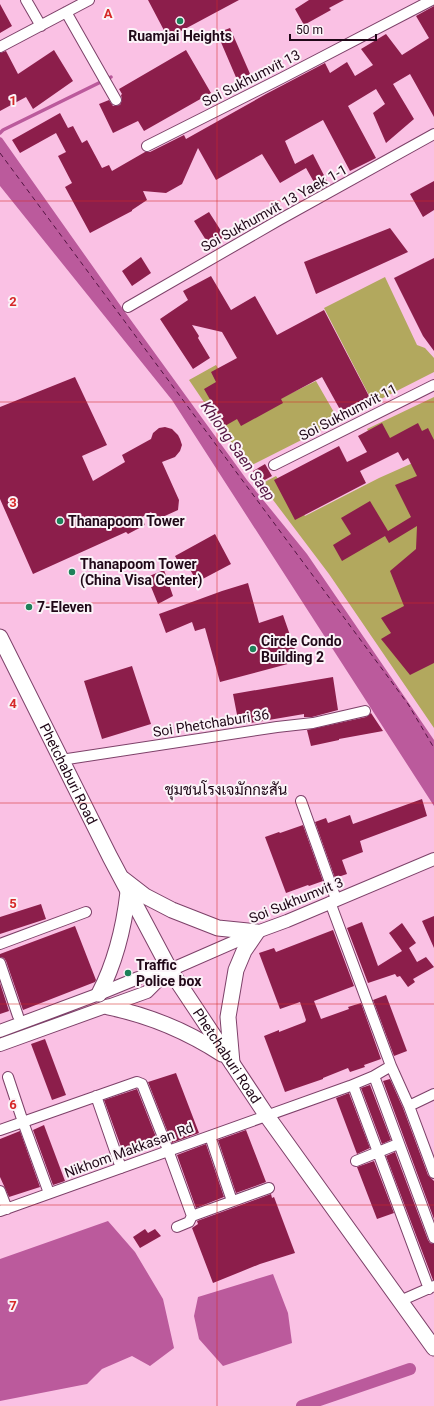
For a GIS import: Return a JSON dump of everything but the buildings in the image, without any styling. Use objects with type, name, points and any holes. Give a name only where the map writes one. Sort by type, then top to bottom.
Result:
[{"type":"main road","name":"Phetchaburi Road","points":[[2,646],[120,878],[170,970],[267,1116],[434,1348]]},
{"type":"main road","points":[[120,878],[145,896],[172,910],[218,928],[257,932],[244,951],[236,970],[228,1016],[230,1061]]},
{"type":"main road","points":[[99,994],[109,974],[125,915],[128,892]]},
{"type":"main road","points":[[108,1007],[130,1011],[156,1020],[204,1042],[230,1061]]},
{"type":"street","points":[[26,0],[41,26]]},
{"type":"street","points":[[0,47],[41,26],[70,7],[89,0]]},
{"type":"street","name":"Soi Sukhumvit 13","points":[[147,146],[432,0]]},
{"type":"street","points":[[70,7],[116,100]]},
{"type":"street","name":"Soi Sukhumvit 13 Yaek 1-1","points":[[128,307],[279,220],[434,134]]},
{"type":"street","name":"Soi Sukhumvit 11","points":[[274,465],[434,385]]},
{"type":"street","name":"Soi Phetchaburi 36","points":[[61,760],[277,727],[313,723],[365,710]]},
{"type":"street","points":[[301,801],[391,1066],[409,1106],[434,1173]]},
{"type":"street","name":"Soi Sukhumvit 3","points":[[170,970],[257,932],[431,860]]},
{"type":"street","points":[[0,944],[86,912]]},
{"type":"street","points":[[0,963],[18,1016]]},
{"type":"street","points":[[0,1031],[138,978],[170,970]]},
{"type":"street","points":[[0,1045],[147,992],[170,970]]},
{"type":"street","name":"Nikhom Makkasan Rd","points":[[3,1210],[352,1085],[374,1076],[391,1066]]},
{"type":"street","points":[[374,1076],[434,1238]]},
{"type":"street","points":[[8,1077],[49,1193]]},
{"type":"street","points":[[0,1130],[137,1082],[142,1084],[192,1216]]},
{"type":"street","points":[[352,1085],[431,1287],[400,1301]]},
{"type":"street","points":[[409,1106],[434,1094]]},
{"type":"street","points":[[96,1096],[121,1168]]},
{"type":"street","points":[[210,1136],[232,1201]]},
{"type":"street","points":[[356,1161],[398,1144]]},
{"type":"street","points":[[177,1227],[189,1222],[192,1216],[269,1188]]},
{"type":"street","points":[[0,1191],[3,1210]]},
{"type":"shaded area","name":"Khlong Saen Saep","points":[[0,137],[247,480],[307,554],[434,740],[434,806],[172,400],[0,186]]},
{"type":"shaded area","points":[[385,277],[417,345],[425,348],[434,358],[434,372],[373,403],[324,308]]},
{"type":"shaded area","points":[[216,365],[245,416],[316,381],[339,421],[248,467],[189,380]]},
{"type":"shaded area","points":[[434,397],[434,454],[376,446],[367,429]]},
{"type":"shaded area","points":[[424,458],[434,461],[434,728],[329,574],[261,484],[276,476],[305,516],[379,478]]},
{"type":"shaded area","points":[[108,1221],[135,1252],[163,1299],[174,1348],[150,1366],[132,1356],[102,1369],[87,1384],[0,1401],[0,1259]]},
{"type":"shaded area","points":[[273,1274],[288,1313],[292,1343],[223,1366],[199,1339],[194,1316],[198,1297]]},
{"type":"waterway","points":[[0,133],[3,130],[111,77]]},
{"type":"waterway","points":[[302,1406],[410,1369]]},
{"type":"ferry route","points":[[0,153],[408,704],[434,748]]},
{"type":"place","name":"Ruamjai Heights","points":[[180,21]]},
{"type":"place","name":"Thanapoom Tower","points":[[60,521]]},
{"type":"place","name":"Thanapoom Tower (China Visa Center)","points":[[72,572]]},
{"type":"place","name":"7-Eleven","points":[[29,607]]},
{"type":"place","name":"Circle Condo Building 2","points":[[253,649]]},
{"type":"place","name":"Traffic Police box","points":[[128,973]]},
{"type":"district","name":"ชุมชนโรงเจมักกะสัน","points":[[226,790]]}]
